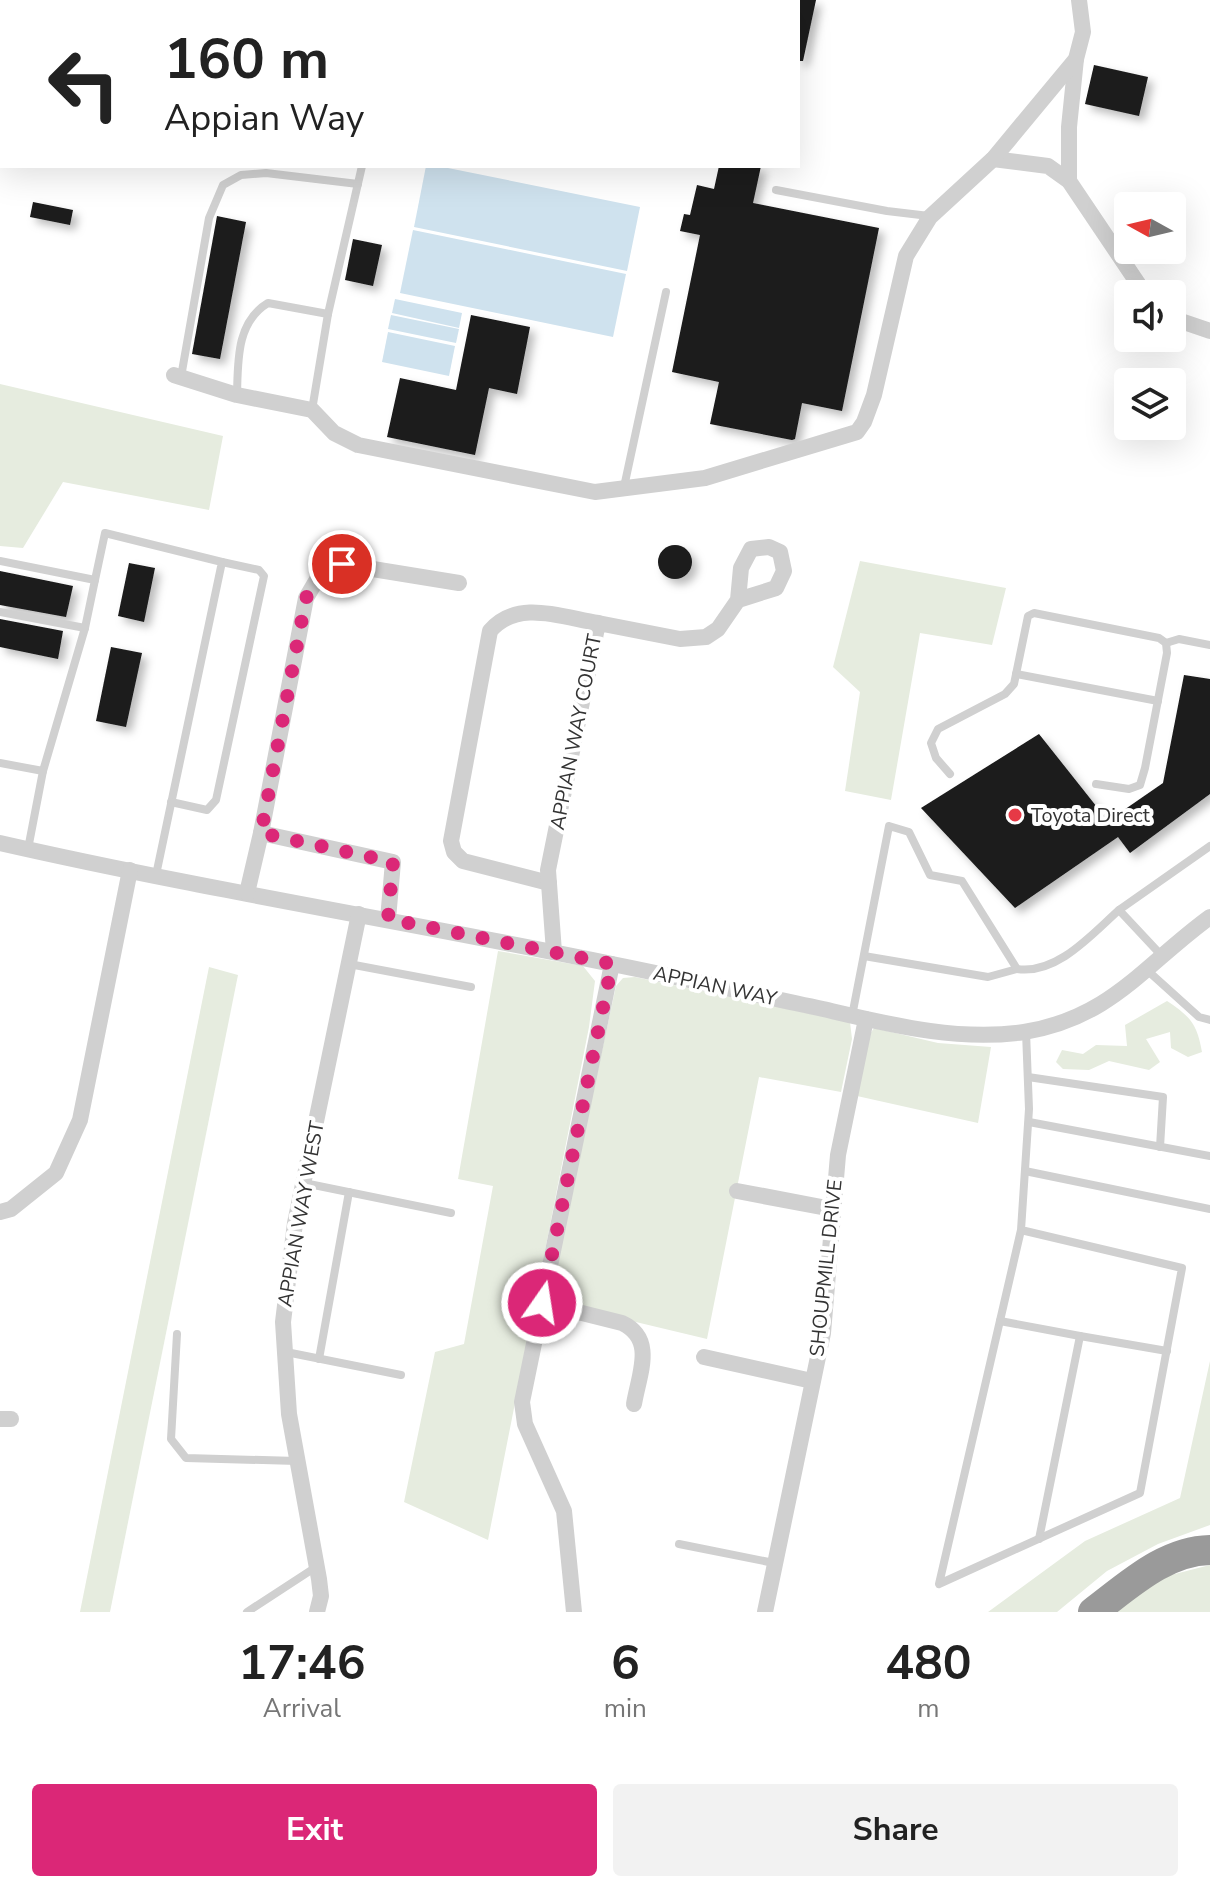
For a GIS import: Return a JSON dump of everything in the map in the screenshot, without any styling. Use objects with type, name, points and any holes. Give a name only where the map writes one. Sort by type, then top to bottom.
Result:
[{"type":"highway","points":[[1093,1612],[1166,1561],[1210,1550]]},
{"type":"street","points":[[1069,181],[1069,127],[1076,59],[1083,32],[1079,0]]},
{"type":"street","points":[[177,376],[237,395],[312,410],[334,433],[358,445],[595,492],[705,478],[857,432],[874,395],[906,256],[930,217],[993,159],[1076,59]]},
{"type":"street","points":[[993,159],[1048,166],[1069,181],[1136,280]]},
{"type":"street","points":[[1186,323],[1210,331]]},
{"type":"street","points":[[247,893],[306,598],[319,576],[342,564],[459,583]]},
{"type":"street","name":"APPIAN WAY COURT","points":[[554,952],[548,870],[598,623],[694,639],[706,637],[718,629],[738,600]]},
{"type":"street","points":[[549,883],[463,861],[454,852],[451,841],[490,631],[512,613],[537,612],[598,623]]},
{"type":"street","points":[[261,833],[393,862],[388,919]]},
{"type":"street","name":"APPIAN WAY","points":[[0,843],[554,952],[859,1017],[962,1035],[1026,1031],[1088,1013],[1114,998],[1210,917]]},
{"type":"street","points":[[0,1212],[11,1209],[56,1173],[80,1120],[130,870]]},
{"type":"street","name":"APPIAN WAY WEST","points":[[317,1612],[321,1596],[289,1414],[283,1322],[295,1223],[359,914]]},
{"type":"street","points":[[574,1612],[564,1511],[525,1424],[522,1402],[612,964]]},
{"type":"street","name":"SHOUPMILL DRIVE","points":[[765,1612],[823,1333],[838,1155],[859,1017]]},
{"type":"street","points":[[737,1191],[832,1209]]},
{"type":"street","points":[[542,1303],[622,1323],[634,1329],[642,1340],[643,1354],[634,1404]]},
{"type":"street","points":[[704,1357],[812,1381]]},
{"type":"lane","points":[[312,410],[328,314],[362,168]]},
{"type":"lane","points":[[177,376],[209,218],[223,185],[241,175],[266,170],[358,184]]},
{"type":"lane","points":[[776,190],[930,217]]},
{"type":"lane","points":[[624,488],[666,292]]},
{"type":"lane","points":[[237,395],[239,356],[246,326],[255,311],[268,303],[328,314]]},
{"type":"lane","points":[[28,849],[43,771],[85,628],[105,533],[259,570],[264,576],[216,800],[207,810],[171,802]]},
{"type":"lane","points":[[0,561],[95,580]]},
{"type":"lane","points":[[156,875],[222,562]]},
{"type":"lane","points":[[0,612],[85,628]]},
{"type":"lane","points":[[950,774],[936,758],[931,743],[938,729],[1005,694],[1014,684],[1028,616],[1034,613],[1159,638],[1166,643],[1167,653],[1140,785],[1129,789],[1096,784]]},
{"type":"lane","points":[[1166,643],[1179,639],[1210,645]]},
{"type":"lane","points":[[1016,674],[1158,701]]},
{"type":"lane","points":[[0,763],[43,771]]},
{"type":"lane","points":[[859,1017],[864,956],[889,826],[909,832],[930,875],[962,881],[1017,969]]},
{"type":"lane","points":[[864,956],[988,977],[1017,969],[1029,971],[1058,959],[1080,945],[1119,910],[1210,846]]},
{"type":"lane","points":[[1119,910],[1162,957]]},
{"type":"lane","points":[[349,964],[471,987]]},
{"type":"lane","points":[[1148,971],[1199,1017],[1210,1020]]},
{"type":"lane","points":[[1021,1230],[1182,1268],[1140,1493],[939,1584],[1021,1230],[1029,1122],[1026,1031]]},
{"type":"lane","points":[[1028,1077],[1163,1097],[1160,1147]]},
{"type":"lane","points":[[1029,1122],[1210,1156]]},
{"type":"lane","points":[[1025,1171],[1210,1209]]},
{"type":"lane","points":[[303,1183],[451,1213]]},
{"type":"lane","points":[[319,1359],[349,1192]]},
{"type":"lane","points":[[1000,1321],[1167,1351]]},
{"type":"lane","points":[[177,1334],[171,1439],[186,1458],[298,1461]]},
{"type":"lane","points":[[1039,1539],[1080,1336]]},
{"type":"lane","points":[[285,1352],[401,1375]]},
{"type":"lane","points":[[679,1544],[774,1563]]},
{"type":"lane","points":[[247,1612],[317,1566]]},
{"type":"shaded area","points":[[0,384],[223,436],[209,510],[63,482],[23,548],[0,546]]},
{"type":"shaded area","points":[[860,561],[1006,588],[992,645],[920,633],[891,800],[845,791],[860,692],[833,667]]},
{"type":"shaded area","points":[[498,951],[583,966],[595,981],[589,1027],[488,1540],[404,1502],[435,1352],[464,1344],[493,1186],[458,1179]]},
{"type":"shaded area","points":[[209,967],[238,975],[110,1612],[80,1612]]},
{"type":"shaded area","points":[[635,977],[850,1022],[852,1039],[841,1092],[759,1077],[707,1339],[548,1301],[616,986],[623,978]]},
{"type":"shaded area","points":[[1167,1001],[1192,1022],[1202,1052],[1188,1057],[1171,1048],[1170,1032],[1146,1039],[1160,1062],[1149,1070],[1109,1061],[1089,1070],[1063,1069],[1056,1062],[1062,1050],[1083,1054],[1096,1045],[1127,1046],[1125,1025]]},
{"type":"shaded area","points":[[874,1028],[938,1043],[991,1047],[978,1123],[857,1096],[868,1037]]},
{"type":"shaded area","points":[[1210,1361],[1210,1525],[1158,1544],[1107,1571],[1057,1612],[988,1612],[1085,1541],[1180,1498]]},
{"type":"shaded area","points":[[1210,1565],[1210,1612],[1110,1612],[1167,1576]]},
{"type":"water","points":[[426,168],[448,168],[640,207],[627,271],[414,227]]},
{"type":"water","points":[[413,230],[626,274],[613,337],[400,293]]},
{"type":"water","points":[[395,299],[462,313],[459,328],[392,313]]},
{"type":"water","points":[[391,315],[459,329],[456,343],[388,329]]},
{"type":"water","points":[[388,332],[455,346],[449,376],[382,362]]},
{"type":"building","points":[[800,0],[816,0],[803,61],[800,61]]},
{"type":"building","points":[[1094,65],[1148,77],[1139,116],[1085,104]]},
{"type":"building","points":[[719,168],[761,168],[753,203],[879,228],[842,411],[802,403],[795,439],[792,440],[710,424],[719,382],[672,372],[700,235],[680,231],[684,214],[690,215],[697,185],[714,189]]},
{"type":"building","points":[[33,202],[73,210],[70,225],[30,217]]},
{"type":"building","points":[[217,216],[246,222],[220,359],[192,354]]},
{"type":"building","points":[[353,239],[382,245],[373,286],[345,280]]},
{"type":"building","points":[[471,315],[530,327],[517,394],[489,388],[475,455],[387,437],[400,378],[456,390]]},
{"type":"building","points":[[675,545],[687,550],[692,562],[687,574],[675,579],[663,574],[658,562],[663,550]]},
{"type":"building","points":[[129,563],[155,568],[144,622],[118,616]]},
{"type":"building","points":[[0,571],[73,586],[66,617],[0,605]]},
{"type":"building","points":[[0,619],[63,631],[58,659],[0,647]]},
{"type":"building","points":[[111,647],[142,653],[126,727],[96,721]]},
{"type":"building","name":"Toyota Direct","points":[[1184,675],[1210,679],[1210,794],[1130,853],[1118,837],[1015,908],[921,808],[1039,734],[1108,821],[1163,783]]},
{"type":"place","name":"Toyota Direct","points":[[1015,815]]},
{"type":"route","points":[[342,564],[319,576],[306,598],[261,833],[393,862],[388,919],[612,964],[542,1303]]}]
